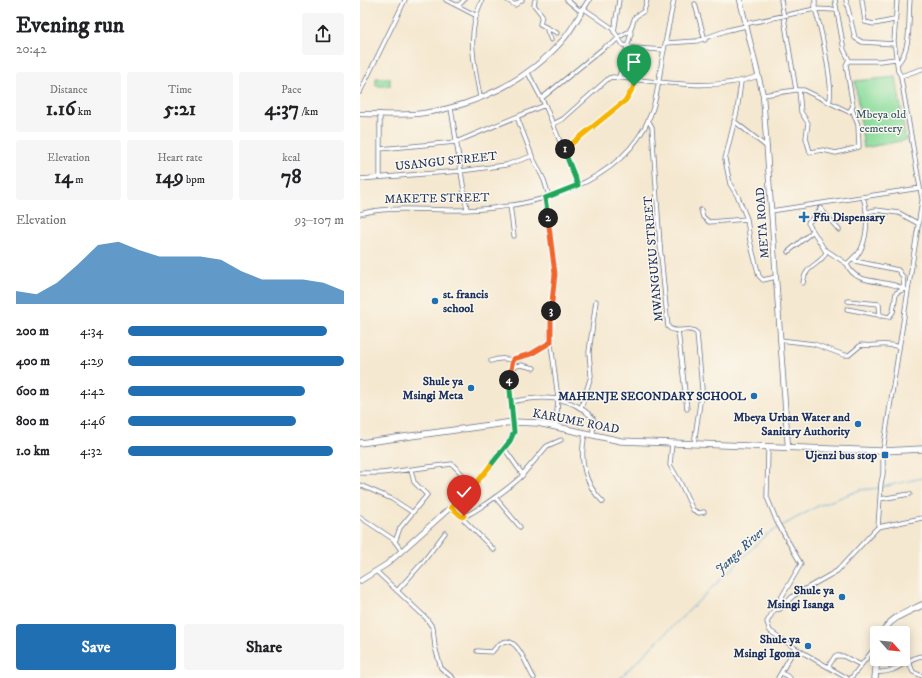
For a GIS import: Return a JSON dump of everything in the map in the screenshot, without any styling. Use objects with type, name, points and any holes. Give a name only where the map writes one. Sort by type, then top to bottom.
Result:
[{"type":"highway","name":"KARUME ROAD","points":[[360,443],[514,422],[538,423],[556,426],[585,434],[621,440],[768,448],[788,447],[884,451],[922,449]]},
{"type":"highway","points":[[886,626],[900,614],[922,604]]},
{"type":"street","points":[[360,92],[405,0]]},
{"type":"street","points":[[446,0],[475,15]]},
{"type":"street","points":[[456,5],[459,5],[464,0]]},
{"type":"street","points":[[480,98],[471,38],[475,15],[482,0]]},
{"type":"street","points":[[507,0],[515,5],[522,0]]},
{"type":"street","points":[[534,0],[534,5],[542,15],[539,24],[547,30],[551,40]]},
{"type":"street","points":[[567,0],[579,10],[583,8],[612,28],[617,39],[626,47],[664,50]]},
{"type":"street","points":[[360,114],[423,113],[451,108],[480,98],[528,73],[564,39],[589,0]]},
{"type":"street","points":[[614,32],[619,0]]},
{"type":"street","points":[[618,77],[631,33],[630,29],[635,17],[644,11],[647,0]]},
{"type":"street","name":"MAKETE STREET","points":[[360,214],[380,210],[467,210],[510,205],[547,197],[598,176],[626,153],[643,130],[648,120],[659,83],[674,0]]},
{"type":"street","name":"META ROAD","points":[[740,0],[763,95],[788,447]]},
{"type":"street","points":[[781,0],[801,112],[808,124],[806,138],[810,152],[823,150],[836,153],[859,147],[858,125],[852,109],[846,65],[850,60]]},
{"type":"street","points":[[815,0],[815,9],[830,80],[831,97],[829,102]]},
{"type":"street","points":[[835,0],[844,50],[850,60]]},
{"type":"street","points":[[846,0],[855,38],[862,42],[894,44]]},
{"type":"street","points":[[862,0],[865,22],[874,24],[894,20]]},
{"type":"street","points":[[878,527],[884,451],[906,290],[919,224],[922,200],[904,104],[901,76],[899,74],[894,44],[894,20],[897,0]]},
{"type":"street","points":[[850,60],[897,61],[904,54],[910,0]]},
{"type":"street","points":[[695,4],[705,40]]},
{"type":"street","points":[[666,43],[687,43],[705,40],[728,30],[815,9],[836,10]]},
{"type":"street","points":[[547,30],[552,29],[557,33]]},
{"type":"street","points":[[542,98],[630,29]]},
{"type":"street","points":[[901,76],[922,69]]},
{"type":"street","points":[[528,73],[542,98],[578,185]]},
{"type":"street","points":[[553,124],[564,119],[609,78],[618,77],[659,83],[693,84],[741,82],[759,76]]},
{"type":"street","points":[[564,150],[626,100],[631,92],[635,80]]},
{"type":"street","points":[[741,82],[734,121],[726,150],[726,165],[730,184],[738,197],[746,219],[759,276],[763,280],[776,277]]},
{"type":"street","points":[[763,95],[797,90],[808,92],[847,112],[852,109]]},
{"type":"street","points":[[380,149],[456,142],[545,105]]},
{"type":"street","points":[[451,108],[467,210]]},
{"type":"street","points":[[380,114],[380,177]]},
{"type":"street","points":[[517,117],[532,156],[544,180],[547,197],[555,274],[550,322],[558,398],[556,426]]},
{"type":"street","name":"MWANGUKU STREET","points":[[648,120],[652,127],[660,245],[668,327],[674,331],[692,330],[697,332],[702,389],[694,444]]},
{"type":"street","points":[[734,121],[767,147]]},
{"type":"street","name":"USANGU STREET","points":[[360,179],[460,171],[506,165],[532,156]]},
{"type":"street","points":[[771,211],[920,188]]},
{"type":"street","points":[[847,264],[862,246],[867,212],[863,197]]},
{"type":"street","points":[[817,204],[839,230]]},
{"type":"street","points":[[510,205],[514,236]]},
{"type":"street","points":[[821,209],[808,222],[812,232],[826,250],[847,264],[852,271],[862,279],[894,283],[906,290]]},
{"type":"street","points":[[701,210],[703,217],[709,222],[746,219]]},
{"type":"street","points":[[867,212],[876,210],[899,213],[919,224]]},
{"type":"street","points":[[788,252],[812,232]]},
{"type":"street","points":[[803,283],[807,271],[824,256],[826,250]]},
{"type":"street","points":[[856,255],[855,260],[857,262],[898,270],[903,277],[906,290]]},
{"type":"street","points":[[847,309],[890,317],[896,293],[906,290]]},
{"type":"street","points":[[581,408],[591,376],[589,352],[596,301]]},
{"type":"street","points":[[848,301],[879,304],[880,316]]},
{"type":"street","points":[[678,331],[687,409]]},
{"type":"street","points":[[780,340],[814,344],[849,355],[861,345],[874,346],[887,343],[899,347]]},
{"type":"street","points":[[491,361],[500,358],[513,359],[531,354],[551,342]]},
{"type":"street","points":[[360,581],[387,564],[474,486],[504,448],[514,432],[509,379],[513,359]]},
{"type":"street","points":[[511,367],[521,365],[534,368]]},
{"type":"street","points":[[511,402],[558,398],[572,402],[593,418],[593,435]]},
{"type":"street","points":[[585,434],[582,448],[585,475],[590,487],[603,502]]},
{"type":"street","points":[[462,517],[468,515],[495,497],[523,474],[547,446],[560,440]]},
{"type":"street","points":[[672,443],[670,461],[673,471],[680,482],[693,510],[699,513],[704,512]]},
{"type":"street","points":[[504,448],[523,474]]},
{"type":"street","points":[[768,448],[767,497],[777,522],[782,528],[801,564],[767,624],[770,631],[794,648],[847,678]]},
{"type":"street","points":[[360,473],[411,470],[452,464],[455,465],[474,486]]},
{"type":"street","points":[[395,542],[399,530],[427,495],[414,482],[411,470]]},
{"type":"street","points":[[360,485],[392,498],[412,512]]},
{"type":"street","points":[[880,498],[910,494]]},
{"type":"street","points":[[495,497],[520,527]]},
{"type":"street","points":[[451,507],[494,550]]},
{"type":"street","points":[[360,517],[395,542],[401,550]]},
{"type":"street","points":[[774,610],[780,609],[793,596],[837,571],[878,527],[922,518]]},
{"type":"street","points":[[397,591],[423,562],[445,533]]},
{"type":"street","points":[[376,571],[430,624],[443,670],[446,676],[454,678]]},
{"type":"street","points":[[477,651],[492,652],[500,643],[507,640],[512,642],[521,653],[534,678]]},
{"type":"street","points":[[778,678],[794,648]]},
{"type":"street","points":[[851,678],[870,654]]},
{"type":"street","points":[[828,667],[835,656],[840,655],[861,665]]},
{"type":"street","points":[[910,662],[922,656]]},
{"type":"street","points":[[910,664],[913,672],[922,676]]},
{"type":"street","points":[[876,675],[892,671],[901,666]]},
{"type":"street","points":[[782,672],[790,678]]},
{"type":"street","points":[[854,674],[859,678]]},
{"type":"green space","name":"Mbeya old cemetery","points":[[896,77],[906,140],[864,148],[855,81]]},
{"type":"green space","points":[[376,78],[390,78],[390,86],[376,86]]},
{"type":"waterway","name":"Janga River","points":[[882,487],[922,478]]},
{"type":"waterway","name":"Janga River","points":[[620,678],[767,534],[818,506],[860,490],[879,488]]},
{"type":"place","name":"Ffu Dispensary","points":[[804,217]]},
{"type":"place","name":"st. francis school","points":[[435,301]]},
{"type":"place","name":"Shule ya Msingi Meta","points":[[471,388]]},
{"type":"place","name":"MAHENJE SECONDARY SCHOOL","points":[[754,396]]},
{"type":"place","name":"Mbeya Urban Water and Sanitary Authority","points":[[858,424]]},
{"type":"place","name":"Ujenzi bus stop","points":[[885,455]]},
{"type":"place","name":"Shule ya Msingi Isanga","points":[[842,597]]},
{"type":"place","name":"Shule ya Msingi Igoma","points":[[808,646]]},
{"type":"route","points":[[464,516],[462,517],[451,507],[474,486],[510,441],[514,432],[509,379],[513,359],[523,358],[551,342],[550,322],[555,274],[545,198],[578,185],[564,150],[626,100],[634,86]]}]
